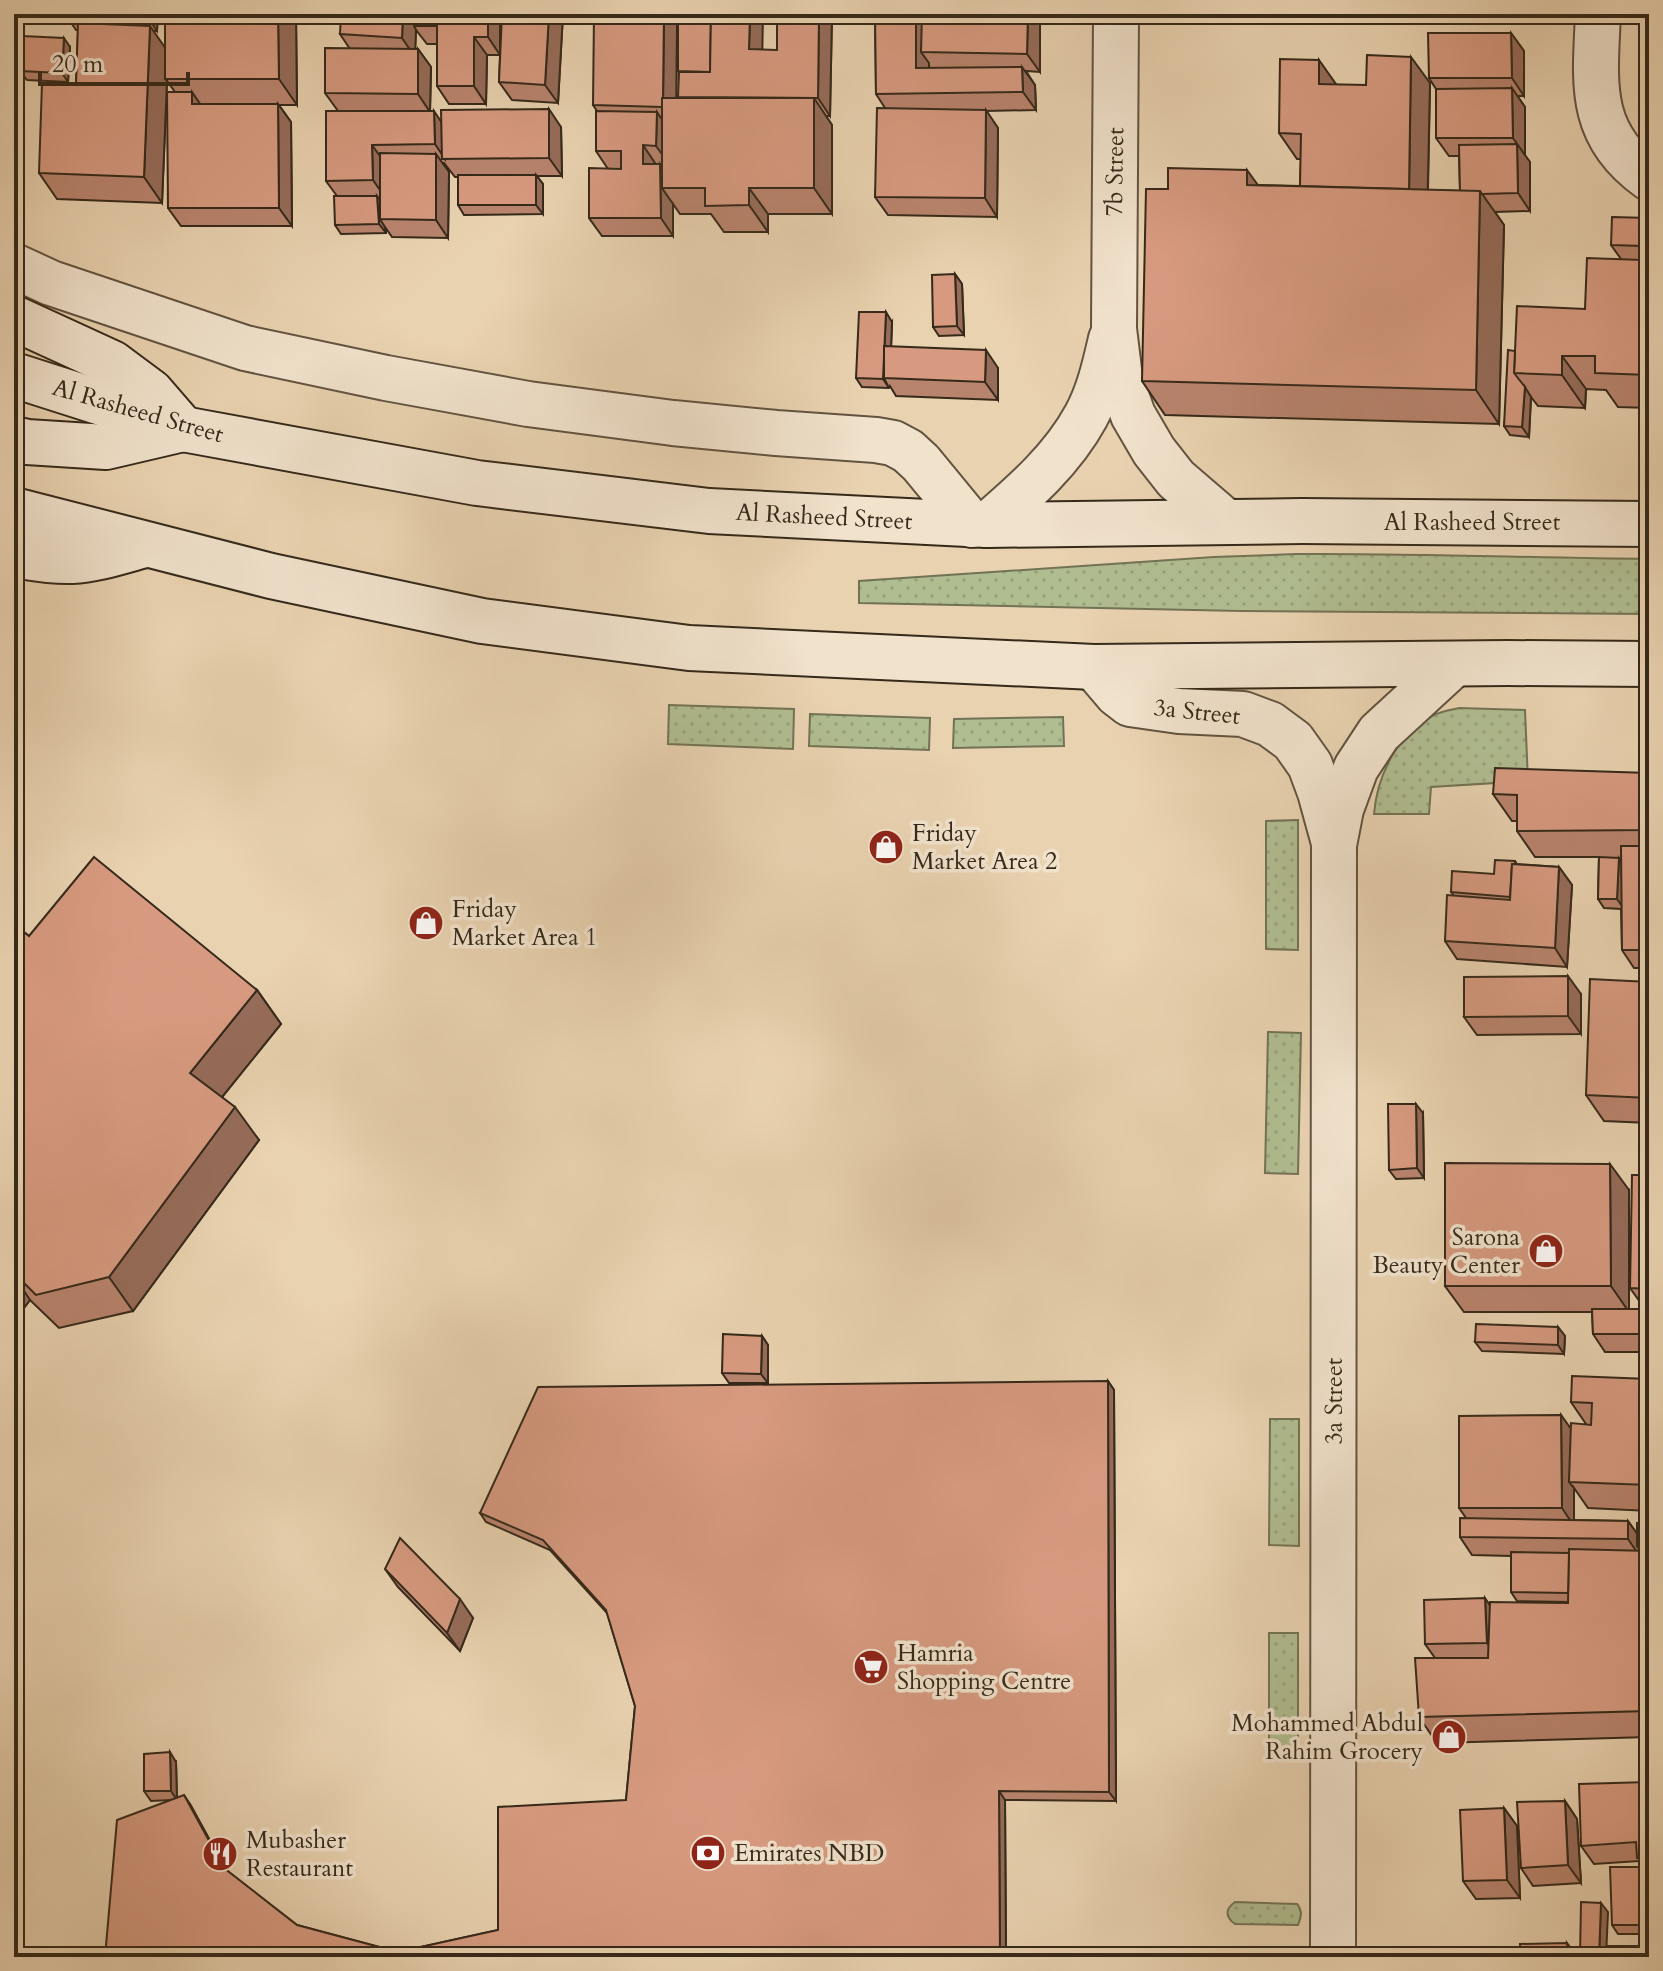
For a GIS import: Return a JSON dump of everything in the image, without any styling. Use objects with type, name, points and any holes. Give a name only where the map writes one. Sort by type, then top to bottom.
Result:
[{"type":"main road","name":"7b Street","points":[[1116,14],[1114,329],[1120,378],[1133,415],[1154,451],[1176,479],[1226,522]]},
{"type":"main road","points":[[1598,14],[1597,103],[1609,137],[1640,172]]},
{"type":"main road","points":[[14,266],[51,283],[245,348],[386,378],[528,404],[658,421],[893,443],[921,463],[980,525]]},
{"type":"main road","points":[[14,318],[112,363],[151,392],[183,429],[106,447],[14,439]]},
{"type":"main road","name":"7b Street","points":[[980,525],[1032,486],[1062,453],[1087,415],[1104,373],[1114,329]]},
{"type":"main road","name":"Al Rasheed Street","points":[[14,375],[183,429],[477,483],[709,511],[980,525],[1226,522],[1649,524]]},
{"type":"main road","points":[[14,510],[271,576],[482,621],[689,648],[1094,667],[1649,664]]},
{"type":"main road","points":[[14,555],[39,560],[73,561],[147,545]]},
{"type":"main road","name":"3a Street","points":[[1333,1957],[1334,845],[1341,809],[1356,768],[1379,733],[1454,664]]},
{"type":"main road","name":"3a Street","points":[[1094,667],[1130,704],[1179,711],[1243,714],[1270,724],[1293,741],[1310,765],[1334,845]]},
{"type":"green space","points":[[1296,554],[1649,559],[1649,614],[1241,611],[859,603],[859,581]]},
{"type":"green space","points":[[669,705],[794,709],[793,749],[668,744]]},
{"type":"green space","points":[[1459,708],[1525,710],[1528,781],[1431,787],[1429,814],[1374,814],[1385,770],[1400,744],[1421,723],[1437,714]]},
{"type":"green space","points":[[810,714],[930,718],[929,750],[809,746]]},
{"type":"green space","points":[[1063,717],[1064,746],[953,748],[954,719]]},
{"type":"green space","points":[[1298,820],[1298,950],[1266,949],[1266,821]]},
{"type":"green space","points":[[1268,1032],[1301,1033],[1298,1174],[1265,1173]]},
{"type":"green space","points":[[1270,1419],[1299,1419],[1299,1546],[1269,1545]]},
{"type":"green space","points":[[1269,1633],[1298,1633],[1298,1755],[1269,1754]]},
{"type":"green space","points":[[1235,1902],[1297,1904],[1300,1919],[1298,1925],[1235,1924],[1228,1913]]},
{"type":"building","points":[[70,14],[151,14],[151,22],[70,21]]},
{"type":"building","points":[[165,14],[278,14],[279,79],[165,79]]},
{"type":"building","points":[[341,14],[403,14],[402,38],[340,34]]},
{"type":"building","points":[[414,14],[488,14],[488,37],[474,37],[474,86],[437,86],[437,26],[414,26]]},
{"type":"building","points":[[502,14],[549,14],[545,85],[499,82]]},
{"type":"building","points":[[594,14],[664,14],[662,107],[593,105]]},
{"type":"building","points":[[678,14],[711,14],[710,72],[678,71]]},
{"type":"building","points":[[711,14],[750,14],[749,49],[777,50],[777,14],[819,14],[818,98],[678,97],[679,72],[710,72]]},
{"type":"building","points":[[875,14],[916,14],[916,68],[1022,67],[1023,92],[876,94]]},
{"type":"building","points":[[922,14],[1028,14],[1027,54],[921,52]]},
{"type":"building","points":[[78,23],[150,26],[144,177],[39,173],[42,83],[76,85]]},
{"type":"building","points":[[1428,33],[1511,33],[1512,78],[1429,78]]},
{"type":"building","points":[[22,36],[64,38],[62,73],[20,71]]},
{"type":"building","points":[[325,48],[418,49],[418,94],[325,93]]},
{"type":"building","points":[[1367,55],[1411,57],[1409,189],[1300,186],[1301,134],[1279,133],[1280,59],[1319,60],[1319,84],[1366,85]]},
{"type":"building","points":[[1512,88],[1513,138],[1436,138],[1436,89]]},
{"type":"building","points":[[167,92],[192,92],[192,104],[278,104],[279,208],[168,208]]},
{"type":"building","points":[[662,98],[814,98],[814,188],[749,188],[749,205],[705,206],[705,188],[662,188]]},
{"type":"building","points":[[877,108],[986,110],[985,198],[875,197]]},
{"type":"building","points":[[549,109],[549,158],[442,159],[441,110]]},
{"type":"building","points":[[326,111],[434,111],[435,144],[372,145],[373,180],[326,181]]},
{"type":"building","points":[[596,111],[657,112],[656,146],[643,145],[643,164],[660,164],[661,218],[589,218],[589,168],[621,169],[621,151],[596,151]]},
{"type":"building","points":[[1517,144],[1518,193],[1460,191],[1459,145]]},
{"type":"building","points":[[380,153],[436,154],[436,220],[380,219]]},
{"type":"building","points":[[1168,168],[1247,170],[1247,185],[1480,191],[1476,390],[1142,381],[1146,189],[1168,189]]},
{"type":"building","points":[[458,175],[536,175],[536,205],[458,205]]},
{"type":"building","points":[[334,196],[377,196],[379,224],[335,225]]},
{"type":"building","points":[[1612,217],[1649,218],[1649,375],[1595,373],[1595,356],[1562,356],[1562,375],[1514,373],[1517,306],[1585,309],[1587,258],[1642,260],[1643,246],[1611,245]]},
{"type":"building","points":[[955,274],[957,326],[933,327],[932,275]]},
{"type":"building","points":[[859,312],[886,312],[883,379],[856,378]]},
{"type":"building","points":[[884,346],[986,350],[985,382],[884,378]]},
{"type":"building","points":[[1508,350],[1515,351],[1514,373],[1525,387],[1522,427],[1504,426]]},
{"type":"building","points":[[1495,768],[1649,773],[1649,830],[1517,831],[1517,795],[1493,794]]},
{"type":"building","points":[[1621,846],[1649,846],[1649,950],[1622,950]]},
{"type":"building","points":[[94,857],[257,990],[190,1073],[235,1107],[109,1277],[36,1295],[14,1273],[14,924],[29,936]]},
{"type":"building","points":[[1599,857],[1619,858],[1617,899],[1598,899]]},
{"type":"building","points":[[1495,860],[1515,861],[1512,864],[1510,897],[1451,892],[1452,871],[1494,874]]},
{"type":"building","points":[[1512,864],[1559,867],[1555,948],[1445,941],[1447,895],[1510,900]]},
{"type":"building","points":[[1568,976],[1568,1016],[1464,1017],[1464,977]]},
{"type":"building","points":[[1590,979],[1649,982],[1649,1098],[1586,1095]]},
{"type":"building","points":[[1388,1104],[1416,1104],[1417,1168],[1389,1170]]},
{"type":"building","points":[[1640,1123],[1649,1123],[1649,1149],[1641,1149]]},
{"type":"building","points":[[1644,1158],[1649,1158],[1649,1172],[1645,1172]]},
{"type":"building","name":"Sarona Beauty Center","points":[[1445,1163],[1610,1164],[1611,1286],[1445,1286]]},
{"type":"building","points":[[1632,1175],[1649,1175],[1649,1289],[1630,1288]]},
{"type":"building","points":[[1592,1309],[1649,1309],[1649,1334],[1593,1334]]},
{"type":"building","points":[[1476,1324],[1558,1327],[1558,1345],[1475,1342]]},
{"type":"building","points":[[723,1334],[762,1336],[761,1374],[722,1373]]},
{"type":"building","points":[[1572,1376],[1649,1379],[1649,1485],[1569,1482],[1571,1423],[1591,1425],[1592,1403],[1571,1402]]},
{"type":"building","name":"Hamria Shopping Centre","points":[[1108,1381],[1109,1792],[999,1791],[1000,1957],[105,1957],[117,1820],[184,1795],[224,1868],[297,1925],[398,1952],[498,1930],[498,1807],[626,1800],[635,1706],[606,1610],[543,1540],[480,1513],[538,1387]]},
{"type":"building","points":[[1561,1415],[1562,1508],[1459,1508],[1459,1416]]},
{"type":"building","points":[[1460,1518],[1628,1521],[1628,1539],[1460,1537]]},
{"type":"building","points":[[1637,1523],[1649,1523],[1649,1546],[1637,1546]]},
{"type":"building","points":[[400,1538],[460,1599],[447,1633],[385,1569]]},
{"type":"building","points":[[1569,1549],[1649,1551],[1649,1711],[1419,1717],[1415,1658],[1488,1658],[1490,1602],[1568,1603]]},
{"type":"building","points":[[1511,1552],[1569,1553],[1568,1593],[1511,1592]]},
{"type":"building","points":[[1485,1598],[1487,1643],[1425,1644],[1424,1600]]},
{"type":"building","points":[[170,1752],[171,1791],[144,1791],[144,1754]]},
{"type":"building","points":[[1649,1782],[1649,1857],[1637,1858],[1636,1842],[1581,1846],[1579,1784]]},
{"type":"building","points":[[1565,1801],[1568,1865],[1521,1868],[1517,1802]]},
{"type":"building","points":[[1504,1808],[1507,1880],[1463,1881],[1460,1810]]},
{"type":"building","points":[[1610,1867],[1642,1867],[1643,1925],[1612,1925]]},
{"type":"building","points":[[1581,1902],[1601,1903],[1599,1957],[1580,1957]]},
{"type":"building","points":[[1567,1943],[1568,1957],[1520,1957],[1520,1944]]},
{"type":"building","points":[[1608,1946],[1649,1946],[1649,1957],[1608,1957]]},
{"type":"place","name":"Friday Market Area 2","points":[[886,847]]},
{"type":"place","name":"Friday Market Area 1","points":[[426,923]]},
{"type":"place","name":"Sarona Beauty Center","points":[[1546,1251]]},
{"type":"place","name":"Hamria Shopping Centre","points":[[871,1667]]},
{"type":"place","name":"Mohammed Abdul Rahim Grocery","points":[[1449,1737]]},
{"type":"place","name":"Emirates NBD","points":[[708,1853]]},
{"type":"place","name":"Mubasher Restaurant","points":[[220,1854]]}]
